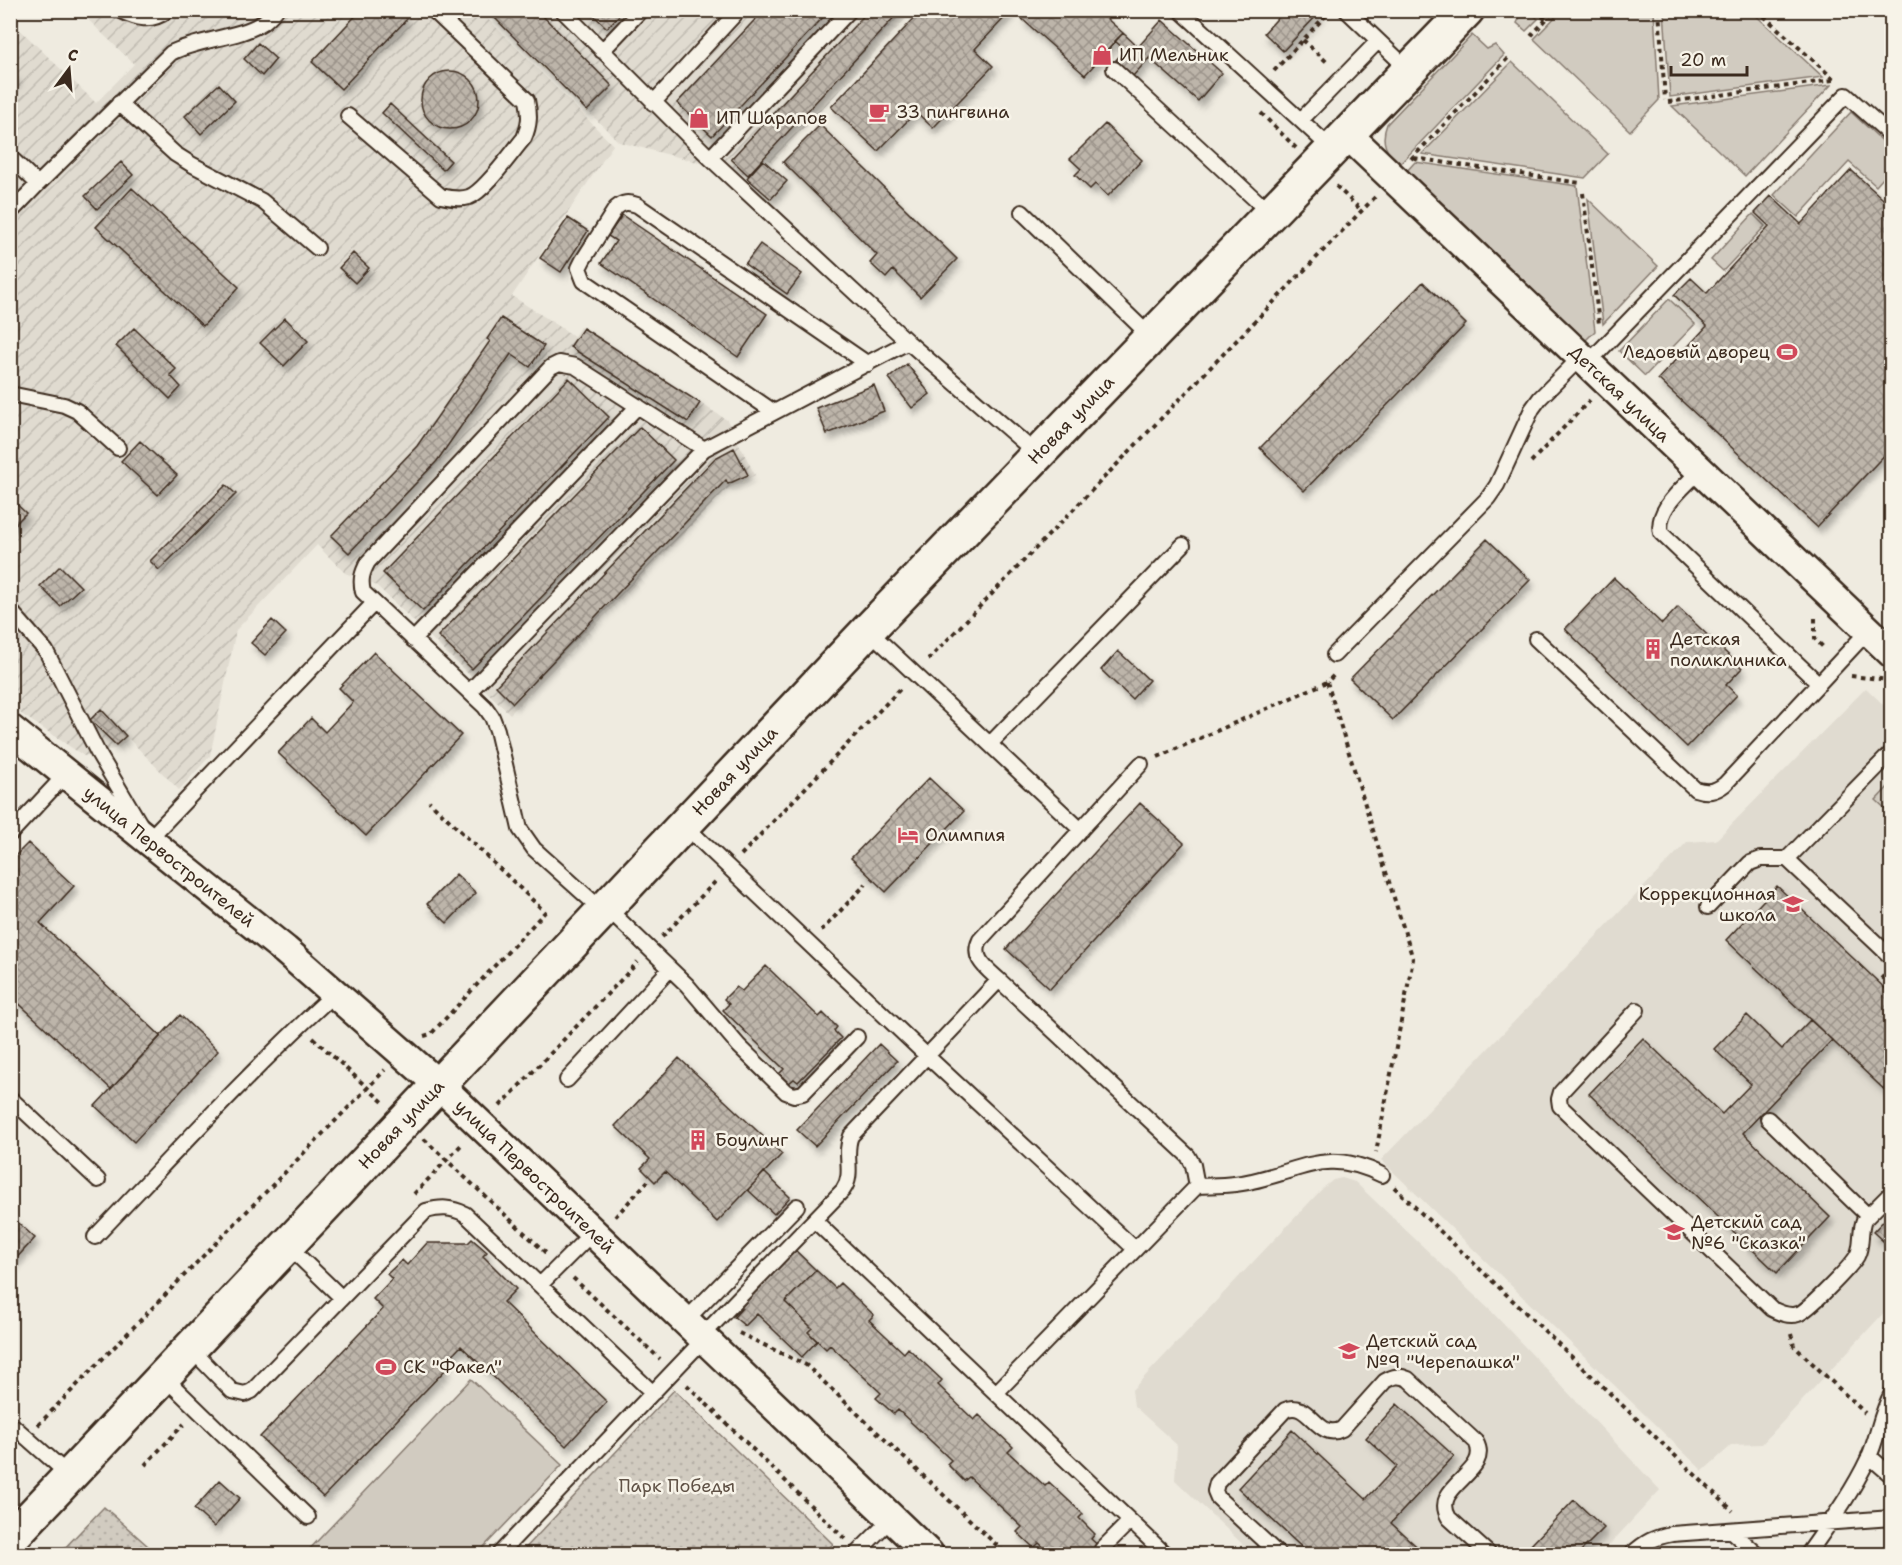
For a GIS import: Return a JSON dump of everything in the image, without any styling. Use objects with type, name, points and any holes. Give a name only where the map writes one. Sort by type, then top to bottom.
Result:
[{"type":"street","name":"Новая улица","points":[[10,1539],[868,630],[1467,10]]},
{"type":"street","name":"Детская улица","points":[[1341,142],[1393,178],[1591,356],[1701,470],[1892,654]]},
{"type":"street","name":"улица Первостроителей","points":[[10,729],[149,839],[335,993],[439,1085],[490,1116],[605,1220],[703,1329],[891,1519],[929,1554]]},
{"type":"lane","points":[[119,10],[145,20],[157,18],[168,10]]},
{"type":"lane","points":[[10,213],[171,53],[183,46],[249,29],[261,24],[276,10]]},
{"type":"lane","points":[[348,116],[441,196],[454,199],[478,192],[524,138],[530,114],[527,100],[433,10]]},
{"type":"lane","points":[[562,10],[710,158],[908,342],[1038,454]]},
{"type":"lane","points":[[602,51],[641,10]]},
{"type":"lane","points":[[653,103],[739,10]]},
{"type":"lane","points":[[710,158],[850,10]]},
{"type":"lane","points":[[1180,10],[1301,120],[1341,142]]},
{"type":"lane","points":[[1346,10],[1410,71]]},
{"type":"lane","points":[[1301,120],[1378,40]]},
{"type":"lane","points":[[1114,69],[1271,214]]},
{"type":"lane","points":[[1334,655],[1488,498],[1497,485],[1532,409],[1540,398],[1591,356],[1846,95],[1892,136]]},
{"type":"lane","points":[[119,104],[175,154],[262,201],[317,248]]},
{"type":"lane","points":[[10,157],[38,184]]},
{"type":"lane","points":[[774,412],[584,281],[579,268],[616,208],[621,204],[630,202],[637,205],[868,364]]},
{"type":"lane","points":[[1022,212],[1151,337]]},
{"type":"lane","points":[[469,692],[704,449],[908,342]]},
{"type":"lane","points":[[704,449],[575,366],[559,363],[551,368],[368,562],[362,572],[363,592],[485,707],[492,717],[520,829],[534,849],[670,969],[739,1046],[786,1092],[794,1095],[803,1093],[857,1037]]},
{"type":"lane","points":[[10,394],[64,405],[77,411],[118,448]]},
{"type":"lane","points":[[413,640],[638,406]]},
{"type":"lane","points":[[1701,470],[1666,508],[1659,524],[1661,533],[1819,684]]},
{"type":"lane","points":[[990,744],[1183,545]]},
{"type":"lane","points":[[10,610],[46,651],[98,753],[149,839],[374,603]]},
{"type":"lane","points":[[868,630],[1081,830]]},
{"type":"lane","points":[[1536,639],[1695,789],[1704,792],[1716,791],[1725,784],[1868,631]]},
{"type":"lane","points":[[1787,859],[1892,752]]},
{"type":"lane","points":[[1141,764],[980,940],[977,955],[980,962],[1188,1156],[1193,1165],[1197,1186]]},
{"type":"lane","points":[[10,834],[67,773]]},
{"type":"lane","points":[[684,825],[927,1056],[1135,1249]]},
{"type":"lane","points":[[1708,908],[1750,863],[1761,859],[1787,859],[1892,958]]},
{"type":"lane","points":[[567,1080],[670,969]]},
{"type":"lane","points":[[703,1329],[847,1186],[849,1180],[848,1143],[851,1136],[999,980]]},
{"type":"lane","points":[[95,1237],[299,1026],[335,993]]},
{"type":"lane","points":[[1637,1010],[1561,1092],[1560,1106],[1772,1309],[1790,1316],[1805,1311],[1854,1261],[1860,1249],[1862,1226],[1868,1216],[1892,1192]]},
{"type":"lane","points":[[10,1098],[98,1180]]},
{"type":"lane","points":[[1768,1119],[1868,1216]]},
{"type":"lane","points":[[996,1393],[1197,1186],[1249,1182],[1319,1162],[1349,1163],[1377,1173]]},
{"type":"lane","points":[[499,1554],[673,1372],[797,1206]]},
{"type":"lane","points":[[191,1349],[232,1391],[245,1394],[252,1391],[426,1211],[452,1208],[465,1214],[653,1393]]},
{"type":"lane","points":[[540,1285],[605,1220]]},
{"type":"lane","points":[[814,1220],[1165,1554]]},
{"type":"lane","points":[[288,1246],[342,1298]]},
{"type":"lane","points":[[1278,1554],[1218,1498],[1215,1491],[1217,1483],[1285,1410],[1291,1407],[1298,1408],[1323,1429],[1336,1432],[1342,1429],[1385,1381],[1401,1376],[1408,1379],[1480,1448],[1477,1462],[1447,1496],[1444,1503],[1449,1518],[1488,1554]]},
{"type":"lane","points":[[164,1377],[308,1516]]},
{"type":"lane","points":[[1808,1554],[1859,1477],[1892,1393]]},
{"type":"lane","points":[[10,1423],[70,1476]]},
{"type":"lane","points":[[1869,1456],[1892,1476]]},
{"type":"lane","points":[[1632,1554],[1642,1544],[1655,1537],[1892,1518]]},
{"type":"lane","points":[[857,1553],[891,1519]]},
{"type":"lane","points":[[1102,1549],[1130,1521]]},
{"type":"lane","points":[[1730,1530],[1757,1554]]},
{"type":"path","points":[[1261,84],[1331,10]]},
{"type":"path","points":[[1536,10],[1546,20]]},
{"type":"path","points":[[1531,36],[1555,10]]},
{"type":"path","points":[[1659,10],[1666,101],[1835,80]]},
{"type":"path","points":[[1758,10],[1835,80],[1846,95]]},
{"type":"path","points":[[1303,40],[1342,77]]},
{"type":"path","points":[[407,1201],[1508,58]]},
{"type":"path","points":[[1413,158],[1580,183]]},
{"type":"path","points":[[1583,193],[1591,356]]},
{"type":"path","points":[[1327,682],[1413,959],[1377,1173],[1734,1512]]},
{"type":"path","points":[[26,1437],[414,1040],[431,1034],[545,912],[429,801]]},
{"type":"path","points":[[809,944],[866,884]]},
{"type":"path","points":[[299,1026],[405,1121],[673,1372],[857,1553]]},
{"type":"path","points":[[490,1116],[508,1114]]},
{"type":"path","points":[[605,1220],[648,1181]]},
{"type":"path","points":[[605,1220],[623,1225]]},
{"type":"path","points":[[1790,1316],[1794,1346],[1878,1426]]},
{"type":"path","points":[[703,1329],[732,1329],[806,1365],[1006,1554]]},
{"type":"path","points":[[145,1465],[197,1410]]},
{"type":"shaded area","points":[[79,11],[480,11],[613,145],[512,296],[574,336],[580,327],[727,420],[755,475],[726,490],[510,714],[377,586],[345,573],[317,545],[236,630],[210,756],[179,790],[129,739],[118,748],[84,756],[11,707],[10,20],[96,103],[134,64]]},
{"type":"shaded area","points":[[487,11],[913,11],[772,163],[765,157],[748,175],[619,142]]},
{"type":"shaded area","name":"Детский сад №6 \"Сказка\"","points":[[1866,688],[1891,712],[1891,1305],[1762,1444],[1732,1445],[1703,1471],[1381,1160],[1687,842],[1716,840]]},
{"type":"shaded area","name":"Детский сад №9 \"Черепашка\"","points":[[1342,1178],[1355,1182],[1491,1311],[1660,1490],[1601,1554],[1253,1554],[1175,1480],[1177,1445],[1134,1406],[1132,1390],[1323,1188],[1333,1180]]},
{"type":"green space","points":[[1517,11],[1529,11],[1538,19],[1526,31],[1517,23],[1521,15]]},
{"type":"green space","points":[[1561,11],[1654,11],[1659,100],[1630,131],[1534,39]]},
{"type":"green space","points":[[1664,11],[1751,11],[1823,77],[1670,97]]},
{"type":"green space","points":[[1472,35],[1487,49],[1495,45],[1504,55],[1399,165],[1391,156],[1384,141],[1387,124]]},
{"type":"green space","points":[[1512,62],[1608,154],[1585,178],[1422,154]]},
{"type":"green space","points":[[1831,85],[1745,176],[1672,106]]},
{"type":"green space","points":[[1851,112],[1891,149],[1891,169],[1876,186],[1849,162],[1798,217],[1774,195]]},
{"type":"green space","points":[[1415,162],[1577,186],[1595,331],[1585,341],[1406,172]]},
{"type":"green space","points":[[1588,199],[1658,266],[1603,324]]},
{"type":"green space","points":[[1753,214],[1765,226],[1723,271],[1711,260]]},
{"type":"green space","points":[[1669,299],[1695,324],[1645,376],[1619,351]]},
{"type":"green space","points":[[1891,784],[1891,814],[1876,800]]},
{"type":"green space","points":[[471,1379],[562,1465],[477,1554],[305,1554]]},
{"type":"green space","name":"Парк Победы","points":[[674,1390],[833,1544],[823,1554],[520,1554]]},
{"type":"green space","points":[[104,1507],[157,1554],[59,1554]]},
{"type":"building","points":[[361,10],[398,10],[407,19],[341,89],[312,62]]},
{"type":"building","points":[[487,10],[537,10],[612,86],[587,111]]},
{"type":"building","points":[[588,10],[624,10],[607,28]]},
{"type":"building","points":[[764,10],[830,10],[712,136],[677,103]]},
{"type":"building","points":[[869,10],[901,10],[748,175],[731,159]]},
{"type":"building","points":[[922,10],[1012,10],[975,49],[993,66],[933,128],[916,112],[878,151],[831,107]]},
{"type":"building","points":[[1030,10],[1097,10],[1123,33],[1085,75],[1022,19]]},
{"type":"building","points":[[1285,10],[1322,10],[1283,51],[1264,33]]},
{"type":"building","points":[[1162,20],[1222,73],[1198,101],[1149,58],[1133,76],[1116,60],[1125,50],[1115,41],[1123,33],[1138,47]]},
{"type":"building","points":[[258,43],[276,59],[262,76],[244,59]]},
{"type":"building","points":[[450,71],[461,73],[474,84],[479,100],[477,111],[466,124],[450,129],[439,127],[426,116],[421,100],[423,89],[434,76]]},
{"type":"building","points":[[10,72],[17,78],[10,85]]},
{"type":"building","points":[[219,84],[235,101],[201,134],[185,116]]},
{"type":"building","points":[[390,104],[451,161],[443,170],[382,113]]},
{"type":"building","points":[[1105,124],[1142,160],[1108,196],[1095,184],[1090,189],[1075,175],[1081,169],[1070,159]]},
{"type":"building","points":[[820,125],[957,259],[920,297],[893,270],[886,278],[870,263],[877,255],[783,162]]},
{"type":"building","points":[[763,160],[787,181],[771,199],[747,178]]},
{"type":"building","points":[[121,162],[133,175],[97,209],[85,196]]},
{"type":"building","name":"Ледовый дворец","points":[[1851,170],[1892,207],[1892,447],[1817,527],[1658,379],[1707,326],[1674,295],[1691,278],[1707,293],[1769,226],[1755,213],[1771,196],[1801,224]]},
{"type":"building","points":[[132,188],[239,287],[203,326],[96,227]]},
{"type":"building","points":[[622,215],[767,314],[738,357],[601,263],[616,241],[608,236]]},
{"type":"building","points":[[568,218],[588,231],[561,272],[540,258]]},
{"type":"building","points":[[760,244],[802,274],[787,294],[745,264]]},
{"type":"building","points":[[353,253],[369,268],[355,283],[339,268]]},
{"type":"building","points":[[1423,282],[1466,324],[1304,491],[1260,448]]},
{"type":"building","points":[[285,318],[308,341],[284,366],[260,343]]},
{"type":"building","points":[[501,318],[544,346],[530,367],[511,354],[437,461],[349,553],[331,536],[417,446],[490,341],[487,339]]},
{"type":"building","points":[[134,328],[176,369],[170,375],[181,387],[170,399],[116,346]]},
{"type":"building","points":[[583,328],[700,403],[688,422],[570,347]]},
{"type":"building","points":[[907,364],[930,394],[912,408],[889,378]]},
{"type":"building","points":[[569,378],[609,417],[423,611],[383,573]]},
{"type":"building","points":[[874,385],[884,411],[827,434],[816,408]]},
{"type":"building","points":[[640,427],[674,460],[472,669],[438,636]]},
{"type":"building","points":[[140,441],[177,475],[158,495],[121,461]]},
{"type":"building","points":[[734,448],[748,475],[728,484],[726,480],[513,703],[496,686],[715,458]]},
{"type":"building","points":[[226,485],[236,494],[159,570],[150,561]]},
{"type":"building","points":[[10,498],[26,513],[10,529]]},
{"type":"building","points":[[1487,539],[1530,580],[1393,720],[1350,679]]},
{"type":"building","points":[[60,566],[81,587],[60,606],[40,586]]},
{"type":"building","name":"Детская поликлиника","points":[[1614,578],[1662,624],[1678,607],[1742,668],[1726,685],[1737,695],[1687,747],[1565,629]]},
{"type":"building","points":[[272,620],[286,633],[265,655],[251,643]]},
{"type":"building","points":[[1118,651],[1149,680],[1132,699],[1101,670]]},
{"type":"building","points":[[374,652],[461,735],[366,836],[278,753],[311,718],[325,732],[353,702],[339,688]]},
{"type":"building","points":[[101,709],[126,736],[116,745],[90,720]]},
{"type":"building","name":"Олимпия","points":[[929,778],[964,811],[886,892],[851,858]]},
{"type":"building","points":[[1140,803],[1184,843],[1050,989],[1006,949]]},
{"type":"building","points":[[28,843],[74,886],[40,923],[161,1036],[111,1089],[13,998],[10,1001],[10,861]]},
{"type":"building","points":[[456,874],[476,893],[447,923],[427,904]]},
{"type":"building","points":[[1777,886],[1892,995],[1892,1097],[1726,940]]},
{"type":"building","points":[[766,966],[819,1017],[823,1013],[837,1027],[834,1031],[841,1038],[798,1082],[794,1079],[789,1083],[779,1074],[784,1069],[723,1010],[729,1004],[724,999],[736,987],[742,991]]},
{"type":"building","points":[[180,1015],[218,1051],[134,1142],[95,1106]]},
{"type":"building","points":[[1747,1015],[1782,1049],[1810,1020],[1832,1040],[1743,1133],[1830,1217],[1777,1273],[1589,1094],[1643,1038],[1722,1114],[1751,1084],[1714,1049]]},
{"type":"building","points":[[879,1044],[897,1061],[815,1146],[797,1130]]},
{"type":"building","name":"Боулинг","points":[[679,1058],[782,1154],[717,1222],[665,1172],[655,1182],[641,1168],[650,1159],[615,1126]]},
{"type":"building","points":[[764,1172],[790,1197],[774,1214],[748,1190]]},
{"type":"building","points":[[1892,1212],[1892,1249],[1873,1232]]},
{"type":"building","points":[[10,1215],[35,1238],[10,1265]]},
{"type":"building","name":"СК \"Факел\"","points":[[472,1239],[487,1252],[483,1256],[516,1289],[503,1302],[607,1402],[566,1446],[461,1346],[442,1366],[446,1369],[323,1497],[260,1437],[383,1309],[373,1299],[392,1279],[387,1274],[402,1260],[407,1265],[427,1243],[468,1243]]},
{"type":"building","points":[[794,1249],[816,1270],[785,1302],[812,1328],[808,1332],[817,1341],[802,1357],[757,1314],[745,1326],[734,1317],[742,1308],[740,1306]]},
{"type":"building","points":[[816,1270],[835,1288],[840,1283],[874,1315],[869,1320],[904,1353],[908,1348],[942,1380],[938,1385],[974,1420],[979,1415],[1013,1447],[1008,1452],[1045,1486],[1049,1482],[1083,1514],[1079,1518],[1095,1534],[1091,1539],[1105,1552],[1102,1554],[1051,1554],[1039,1543],[1034,1548],[1017,1532],[1022,1527],[969,1477],[964,1481],[947,1464],[951,1460],[898,1410],[894,1414],[876,1398],[881,1393],[830,1345],[826,1349],[808,1332],[812,1328],[785,1302]]},
{"type":"building","points":[[1397,1404],[1454,1456],[1391,1523],[1425,1554],[1309,1554],[1238,1488],[1292,1430],[1366,1499],[1397,1466],[1366,1438]]},
{"type":"building","points":[[220,1480],[240,1498],[214,1527],[194,1509]]},
{"type":"building","points":[[1574,1500],[1604,1528],[1578,1554],[1539,1554],[1530,1546]]},
{"type":"place","name":"ИП Мельник","points":[[1102,55]]},
{"type":"place","name":"33 пингвина","points":[[879,112]]},
{"type":"place","name":"ИП Шарапов","points":[[699,118]]},
{"type":"place","name":"Ледовый дворец","points":[[1787,352]]},
{"type":"place","name":"Детская поликлиника","points":[[1653,649]]},
{"type":"place","name":"Олимпия","points":[[908,835]]},
{"type":"place","name":"Коррекционная школа","points":[[1793,904]]},
{"type":"place","name":"Боулинг","points":[[698,1140]]},
{"type":"place","name":"Детский сад №6 \"Сказка\"","points":[[1674,1232]]},
{"type":"place","name":"Детский сад №9 \"Черепашка\"","points":[[1349,1351]]},
{"type":"place","name":"СК \"Факел\"","points":[[386,1367]]}]
